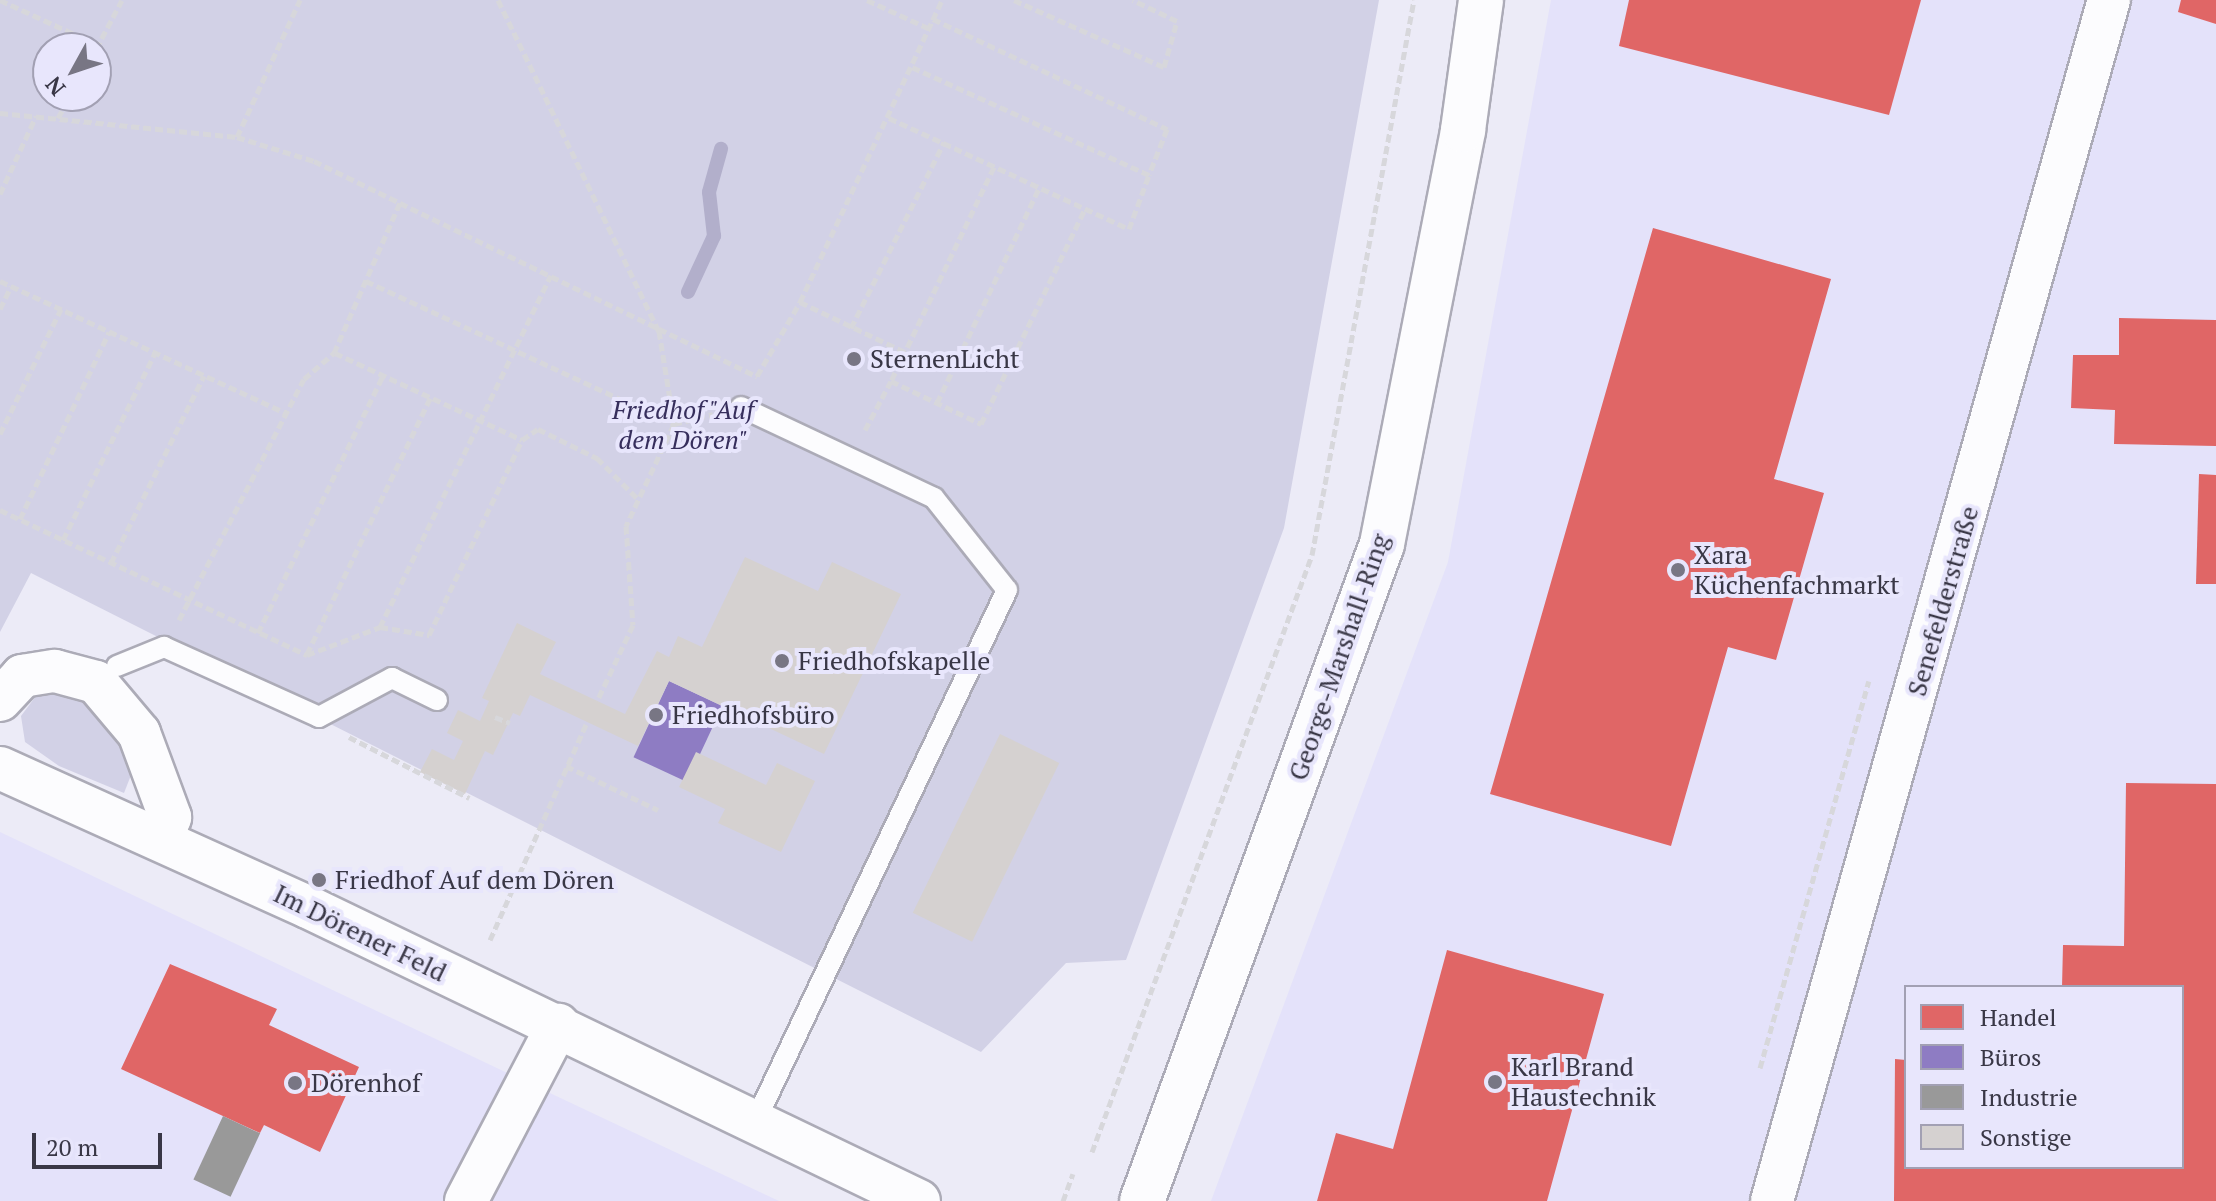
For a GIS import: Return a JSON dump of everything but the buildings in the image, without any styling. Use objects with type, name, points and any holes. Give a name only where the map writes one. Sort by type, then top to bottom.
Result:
[{"type":"main road","name":"George-Marshall-Ring","points":[[1142,1201],[1382,544],[1463,130],[1481,0]]},
{"type":"street","name":"Senefelderstraße","points":[[1772,1201],[2109,0]]},
{"type":"street","points":[[0,700],[22,676],[55,671],[96,682],[139,733],[170,817],[162,840]]},
{"type":"street","name":"Im Dörener Feld","points":[[0,768],[558,1025],[754,1124],[919,1201]]},
{"type":"street","points":[[466,1201],[558,1025]]},
{"type":"lane","points":[[741,407],[934,498],[1007,590],[754,1124]]},
{"type":"lane","points":[[117,666],[164,647],[319,717],[392,678],[437,700]]},
{"type":"path","points":[[0,0],[66,32]]},
{"type":"path","points":[[105,32],[121,0]]},
{"type":"path","points":[[237,137],[300,0]]},
{"type":"path","points":[[498,0],[659,331],[674,424],[626,526],[633,625],[597,701]]},
{"type":"path","points":[[867,0],[928,29]]},
{"type":"path","points":[[0,113],[237,137],[314,161],[757,376],[800,302],[942,0]]},
{"type":"path","points":[[1014,0],[1164,67],[1177,21],[1133,0]]},
{"type":"path","points":[[1092,1152],[1312,555],[1414,0]]},
{"type":"path","points":[[889,118],[1129,229],[1167,129],[933,19]]},
{"type":"path","points":[[912,67],[1149,175]]},
{"type":"path","points":[[58,118],[61,112]]},
{"type":"path","points":[[0,194],[36,116]]},
{"type":"path","points":[[851,328],[944,142]]},
{"type":"path","points":[[850,459],[994,167]]},
{"type":"path","points":[[937,403],[1039,188]]},
{"type":"path","points":[[189,601],[304,379],[334,353],[400,203]]},
{"type":"path","points":[[891,381],[981,424],[1085,209]]},
{"type":"path","points":[[380,627],[551,275]]},
{"type":"path","points":[[0,281],[286,413]]},
{"type":"path","points":[[366,281],[674,424]]},
{"type":"path","points":[[0,309],[11,286]]},
{"type":"path","points":[[800,302],[905,352]]},
{"type":"path","points":[[0,434],[61,309]]},
{"type":"path","points":[[20,519],[109,332]]},
{"type":"path","points":[[63,540],[155,353]]},
{"type":"path","points":[[334,353],[522,440]]},
{"type":"path","points":[[258,633],[383,375]]},
{"type":"path","points":[[111,563],[204,376]]},
{"type":"path","points":[[307,655],[430,398]]},
{"type":"path","points":[[0,510],[307,655],[380,627],[429,635],[522,440],[538,429],[597,458],[639,500]]},
{"type":"path","points":[[319,717],[356,742],[469,798]]},
{"type":"path","points":[[495,717],[510,723]]},
{"type":"path","points":[[490,940],[587,722]]},
{"type":"path","points":[[566,766],[658,810]]},
{"type":"path","points":[[1063,1201],[1073,1174]]},
{"type":"shaded area","points":[[1551,0],[2216,0],[2216,1201],[1211,1201],[1448,562]]},
{"type":"shaded area","points":[[0,832],[480,1060],[779,1201],[0,1201]]},
{"type":"green space","name":"Friedhof \"Auf dem Dören\"","points":[[0,0],[1379,0],[1284,528],[1126,960],[1066,963],[981,1052],[31,573],[0,632]]},
{"type":"green space","points":[[42,688],[84,694],[120,735],[133,770],[124,793],[59,766],[25,742],[21,716]]},
{"type":"waterway","points":[[688,292],[714,236],[709,192],[721,149]]},
{"type":"place","name":"SternenLicht","points":[[854,359]]},
{"type":"place","name":"Xara Küchenfachmarkt","points":[[1678,570]]},
{"type":"place","name":"Friedhofskapelle","points":[[782,661]]},
{"type":"place","name":"Friedhofsbüro","points":[[656,715]]},
{"type":"place","name":"Friedhof Auf dem Dören","points":[[319,880]]},
{"type":"place","name":"Karl Brand Haustechnik","points":[[1495,1082]]},
{"type":"place","name":"Dörenhof","points":[[295,1083]]}]
